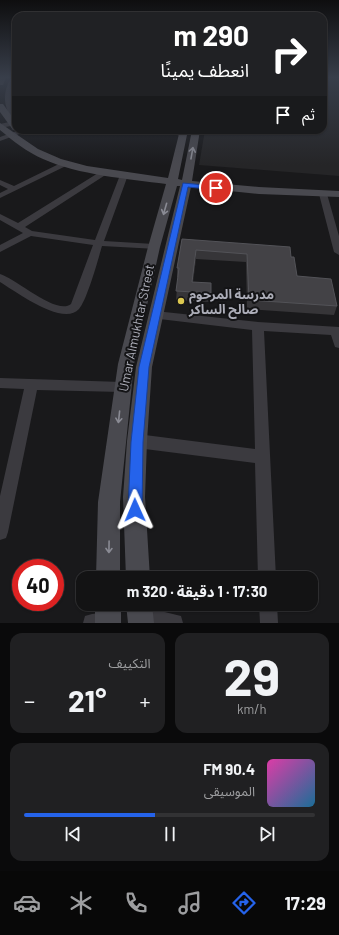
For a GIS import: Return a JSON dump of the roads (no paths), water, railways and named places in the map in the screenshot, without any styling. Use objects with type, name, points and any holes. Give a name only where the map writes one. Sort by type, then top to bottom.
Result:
[{"type":"street","points":[[1,107],[12,122]]},
{"type":"street","points":[[0,126],[12,127]]},
{"type":"street","points":[[0,139],[12,130]]},
{"type":"street","points":[[21,134],[34,151],[47,158],[66,164],[106,172],[272,192],[339,194]]},
{"type":"street","points":[[25,134],[40,146],[63,155],[180,181],[339,187]]},
{"type":"street","name":"Umar Almukhtar Street","points":[[138,571],[134,497],[137,442],[144,367],[155,315],[188,134]]},
{"type":"street","points":[[0,196],[66,164]]},
{"type":"street","points":[[18,227],[106,172]]},
{"type":"street","points":[[0,277],[29,295],[55,308],[69,310],[74,308],[78,303],[108,215],[124,175]]},
{"type":"street","name":"Umar Almukhtar Street","points":[[108,571],[109,502],[126,364],[154,247],[180,181]]},
{"type":"street","points":[[0,182],[14,189]]},
{"type":"street","points":[[323,194],[339,252]]},
{"type":"street","points":[[0,216],[30,233],[99,243],[154,247]]},
{"type":"street","points":[[0,249],[30,233]]},
{"type":"street","points":[[155,315],[258,326],[338,331],[339,344]]},
{"type":"street","points":[[258,326],[267,571]]},
{"type":"street","points":[[2,382],[122,388]]},
{"type":"street","points":[[0,532],[32,384]]},
{"type":"street","points":[[137,442],[262,457]]},
{"type":"street","points":[[268,611],[269,623]]},
{"type":"street","points":[[140,614],[174,623]]},
{"type":"place","name":"مدرسة المرحوم صالح الساكر","points":[[181,301]]}]
